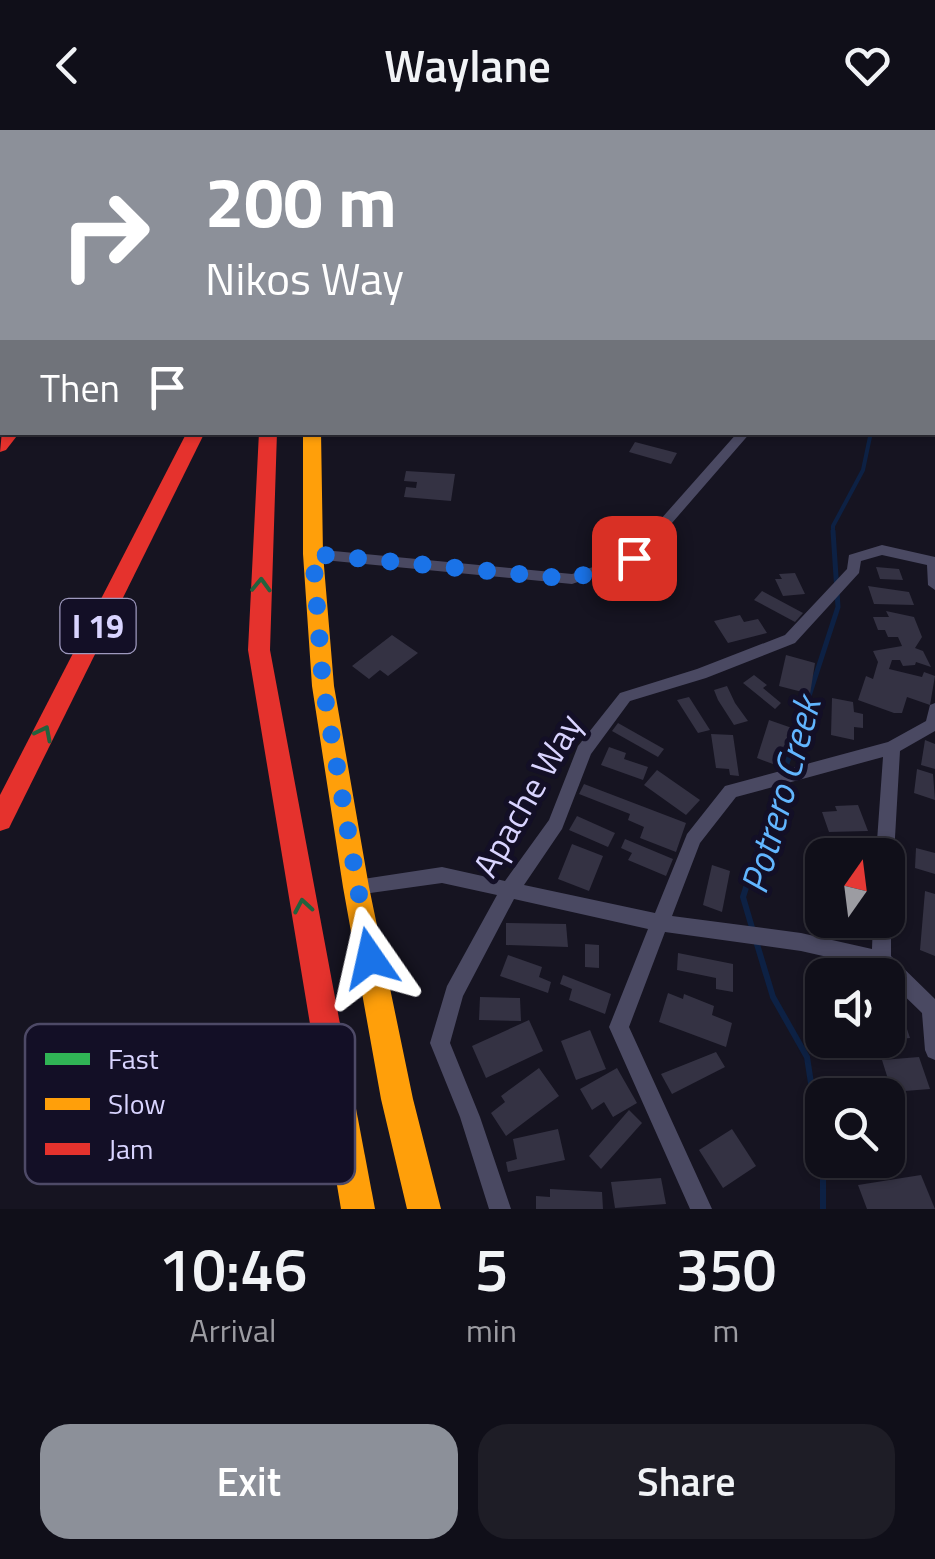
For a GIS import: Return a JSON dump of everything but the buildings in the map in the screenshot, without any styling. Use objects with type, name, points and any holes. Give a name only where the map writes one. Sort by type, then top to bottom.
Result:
[{"type":"main road","name":"I 19","points":[[0,820],[194,435]]},
{"type":"main road","points":[[268,435],[259,650],[325,1024]]},
{"type":"main road","points":[[312,435],[313,554],[323,686],[356,887],[397,1099],[424,1209]]},
{"type":"main road","points":[[354,1184],[358,1209]]},
{"type":"street","points":[[313,554],[572,579],[634,558],[742,435]]},
{"type":"street","name":"Apache Way","points":[[500,1209],[470,1117],[440,1043],[454,993],[510,888],[556,824],[584,752],[625,697],[702,674],[790,639],[854,570],[854,558],[865,552],[882,550],[934,562]]},
{"type":"street","points":[[934,562],[935,586]]},
{"type":"street","points":[[701,1209],[620,1027],[693,839],[731,792],[892,748],[932,724],[935,709]]},
{"type":"street","points":[[886,838],[892,748]]},
{"type":"street","points":[[356,887],[442,876],[661,923],[801,942],[872,958]]},
{"type":"street","points":[[905,983],[933,1009],[935,1050]]},
{"type":"waterway","name":"Potrero Creek","points":[[833,531],[863,470],[870,435]]},
{"type":"waterway","name":"Potrero Creek","points":[[766,828],[838,607],[833,531]]},
{"type":"waterway","name":"Potrero Creek","points":[[753,931],[743,897],[766,825]]},
{"type":"waterway","name":"Potrero Creek","points":[[756,941],[773,997],[807,1057],[810,1078]]},
{"type":"waterway","name":"Potrero Creek","points":[[823,1178],[823,1209]]},
{"type":"traffic: slow","points":[[312,435],[313,554],[323,686],[356,887],[397,1099],[424,1209]]},
{"type":"traffic: slow","points":[[354,1184],[358,1209]]},
{"type":"traffic: jam","points":[[0,446],[9,435]]},
{"type":"traffic: jam","points":[[0,820],[194,435]]},
{"type":"traffic: jam","points":[[268,435],[259,650],[325,1024]]},
{"type":"route","points":[[370,958],[323,686],[313,554],[572,579],[634,558]]}]
